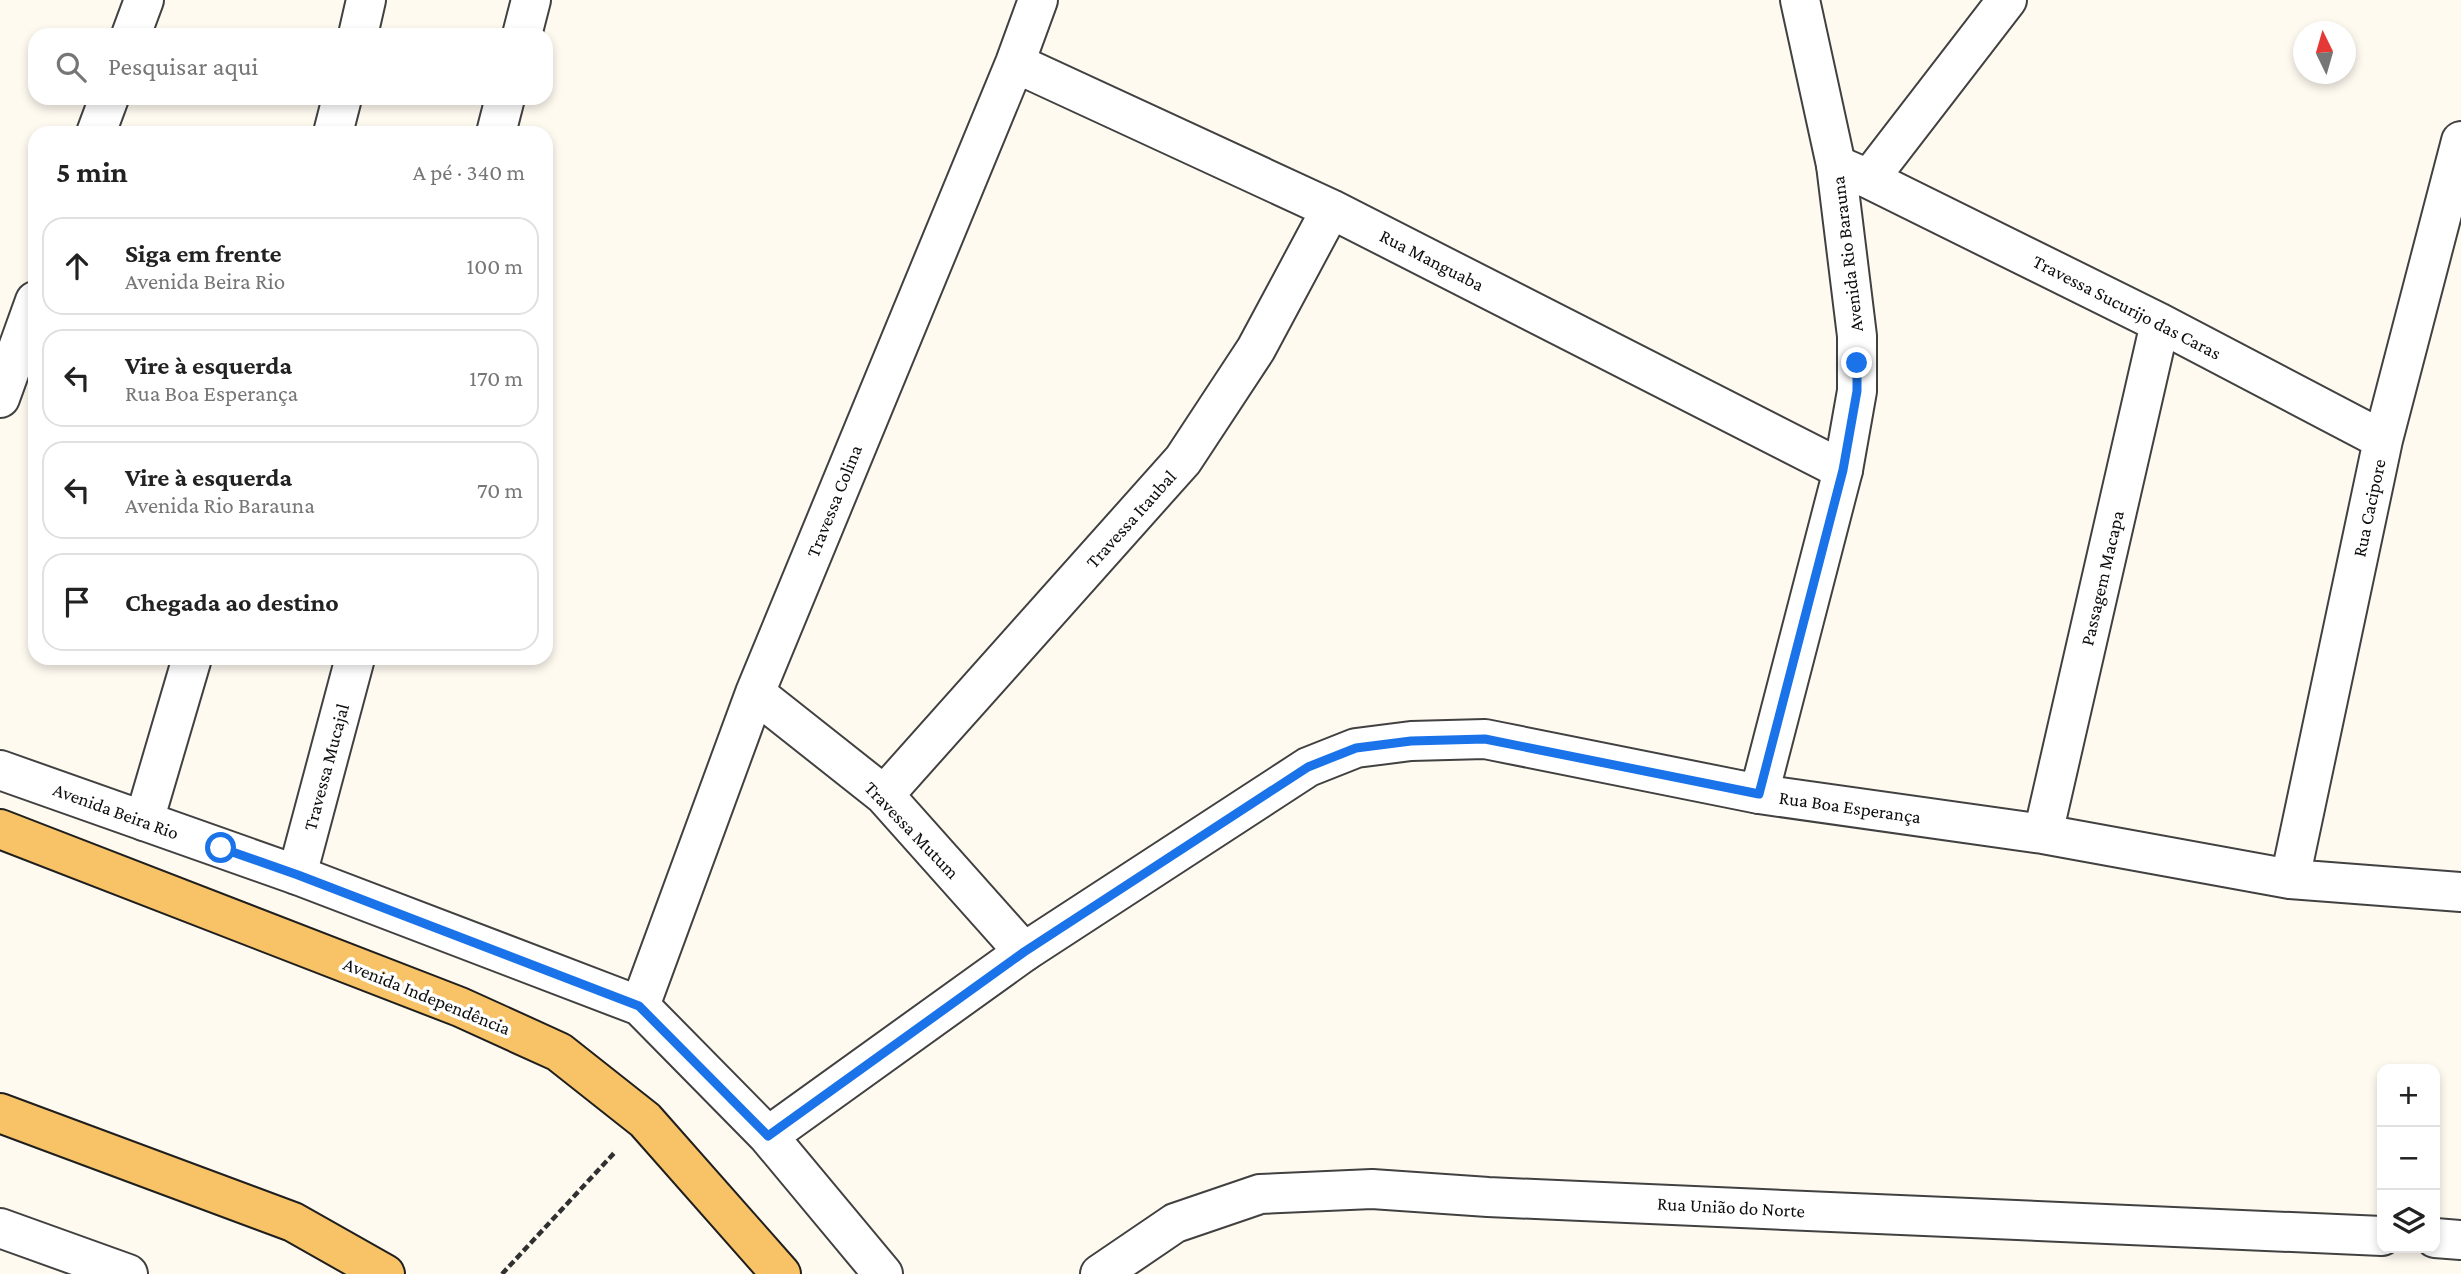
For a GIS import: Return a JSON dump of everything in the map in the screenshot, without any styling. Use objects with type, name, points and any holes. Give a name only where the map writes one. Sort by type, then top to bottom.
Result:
[{"type":"main road","name":"Avenida Independência","points":[[0,829],[460,1007],[559,1052],[645,1120],[781,1274]]},
{"type":"main road","points":[[0,1113],[293,1222],[385,1274]]},
{"type":"street","points":[[134,28],[144,0]]},
{"type":"street","points":[[360,28],[366,0]]},
{"type":"street","points":[[524,28],[531,0]]},
{"type":"street","name":"Travessa Colina","points":[[639,1006],[755,693],[1015,63],[1038,0]]},
{"type":"street","name":"Avenida Rio Barauna","points":[[1759,794],[1843,470],[1857,391],[1852,172],[1800,0]]},
{"type":"street","points":[[1852,172],[2007,0]]},
{"type":"street","name":"Rua Manguaba","points":[[1015,63],[1331,209],[1843,470]]},
{"type":"street","points":[[98,126],[106,105]]},
{"type":"street","points":[[335,126],[340,105]]},
{"type":"street","points":[[498,126],[503,105]]},
{"type":"street","name":"Rua Cacipore","points":[[2290,879],[2384,440],[2461,141]]},
{"type":"street","name":"Travessa Sucurijo das Caras","points":[[1852,172],[2160,323],[2384,440]]},
{"type":"street","name":"Travessa Itaubal","points":[[884,795],[1183,460],[1256,349],[1331,209]]},
{"type":"street","points":[[0,398],[28,320]]},
{"type":"street","name":"Passagem Macapa","points":[[2043,834],[2160,323]]},
{"type":"street","points":[[144,821],[190,665]]},
{"type":"street","name":"Travessa Mucajal","points":[[298,875],[353,665]]},
{"type":"street","name":"Travessa Mutum","points":[[755,693],[884,795],[1024,952]]},
{"type":"street","name":"Rua Boa Esperança","points":[[768,1136],[1024,952],[1308,767],[1356,748],[1411,741],[1485,739],[1759,794],[2043,834],[2290,879],[2461,892]]},
{"type":"street","name":"Avenida Beira Rio","points":[[0,769],[298,875],[639,1006],[768,1136],[883,1274]]},
{"type":"street","name":"Rua União do Norte","points":[[1101,1274],[1175,1223],[1260,1194],[1372,1189],[2377,1236]]},
{"type":"street","points":[[0,1230],[128,1274]]},
{"type":"street","points":[[2440,1238],[2461,1240]]},
{"type":"path","points":[[502,1274],[645,1120]]},
{"type":"route","points":[[221,848],[639,1006],[768,1136],[1024,952],[1308,767],[1356,748],[1411,741],[1485,739],[1759,794],[1843,470],[1857,391],[1857,363]]}]
